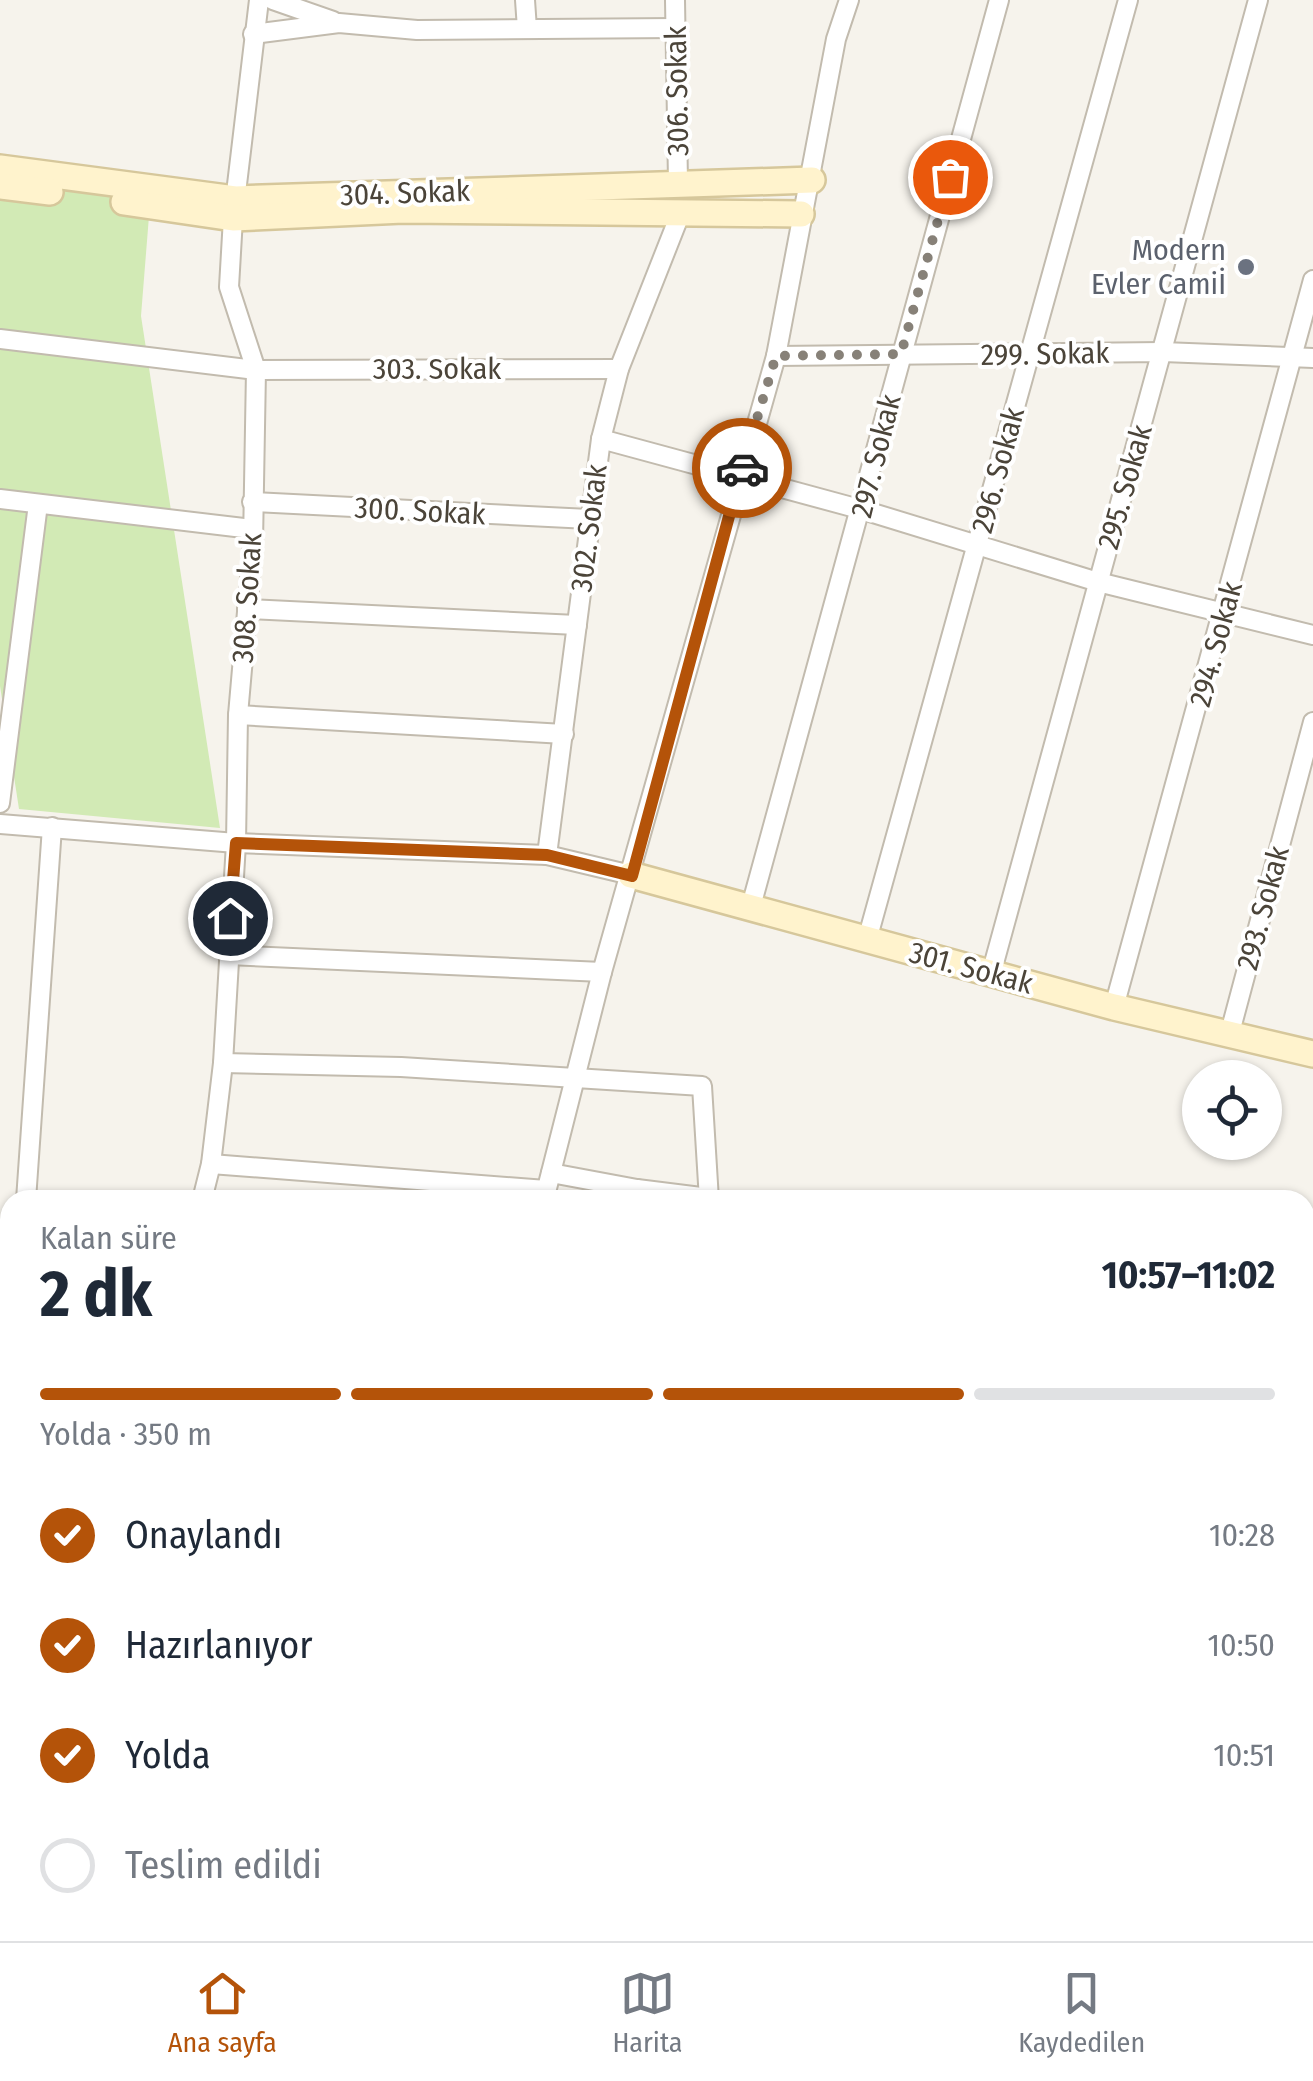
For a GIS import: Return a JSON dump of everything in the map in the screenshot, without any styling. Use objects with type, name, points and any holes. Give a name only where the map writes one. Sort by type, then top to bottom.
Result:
[{"type":"street","name":"308. Sokak","points":[[204,1190],[222,1063],[236,843],[238,715],[252,528],[256,370],[229,286],[234,209],[259,0]]},
{"type":"street","points":[[273,0],[338,23]]},
{"type":"street","points":[[525,0],[526,29]]},
{"type":"street","name":"306. Sokak","points":[[675,0],[678,182]]},
{"type":"street","points":[[836,0],[836,40]]},
{"type":"street","points":[[547,1188],[602,972],[776,356],[836,40],[849,0]]},
{"type":"street","name":"297. Sokak","points":[[750,910],[863,510],[901,354],[999,0]]},
{"type":"street","name":"296. Sokak","points":[[866,940],[1128,0]]},
{"type":"street","name":"295. Sokak","points":[[991,974],[1258,0]]},
{"type":"street","points":[[253,34],[338,23],[416,30],[676,28]]},
{"type":"street","name":"304. Sokak","points":[[0,168],[234,209],[678,182],[812,180]]},
{"type":"street","points":[[678,182],[681,212]]},
{"type":"street","name":"304. Sokak","points":[[0,186],[234,209],[801,214]]},
{"type":"street","name":"302. Sokak","points":[[547,855],[601,438],[619,369],[681,212]]},
{"type":"street","name":"294. Sokak","points":[[1114,1007],[1313,280]]},
{"type":"street","name":"303. Sokak","points":[[0,339],[256,370],[619,369]]},
{"type":"street","name":"299. Sokak","points":[[776,356],[1163,352],[1313,358]]},
{"type":"street","points":[[601,438],[863,510],[1098,582],[1313,635]]},
{"type":"street","points":[[0,499],[252,528]]},
{"type":"street","name":"300. Sokak","points":[[252,502],[589,519]]},
{"type":"street","points":[[0,803],[38,504]]},
{"type":"street","points":[[248,609],[577,624]]},
{"type":"street","points":[[238,715],[564,734]]},
{"type":"street","name":"293. Sokak","points":[[1229,1036],[1313,722]]},
{"type":"street","points":[[0,824],[236,843],[547,855],[632,876]]},
{"type":"street","points":[[27,1190],[52,827]]},
{"type":"street","name":"301. Sokak","points":[[632,876],[1114,1007],[1313,1054]]},
{"type":"street","points":[[228,955],[602,972]]},
{"type":"street","points":[[222,1063],[402,1067],[702,1086],[708,1190]]},
{"type":"street","points":[[211,1164],[572,1190]]},
{"type":"green space","points":[[0,175],[151,191],[141,316],[220,828],[19,809],[0,686]]},
{"type":"way so far","points":[[742,468],[776,356],[901,354],[950,177]]},
{"type":"place","name":"Modern Evler Camiİ","points":[[1246,267]]},
{"type":"route","points":[[230,918],[236,843],[547,855],[632,876],[742,468]]}]
